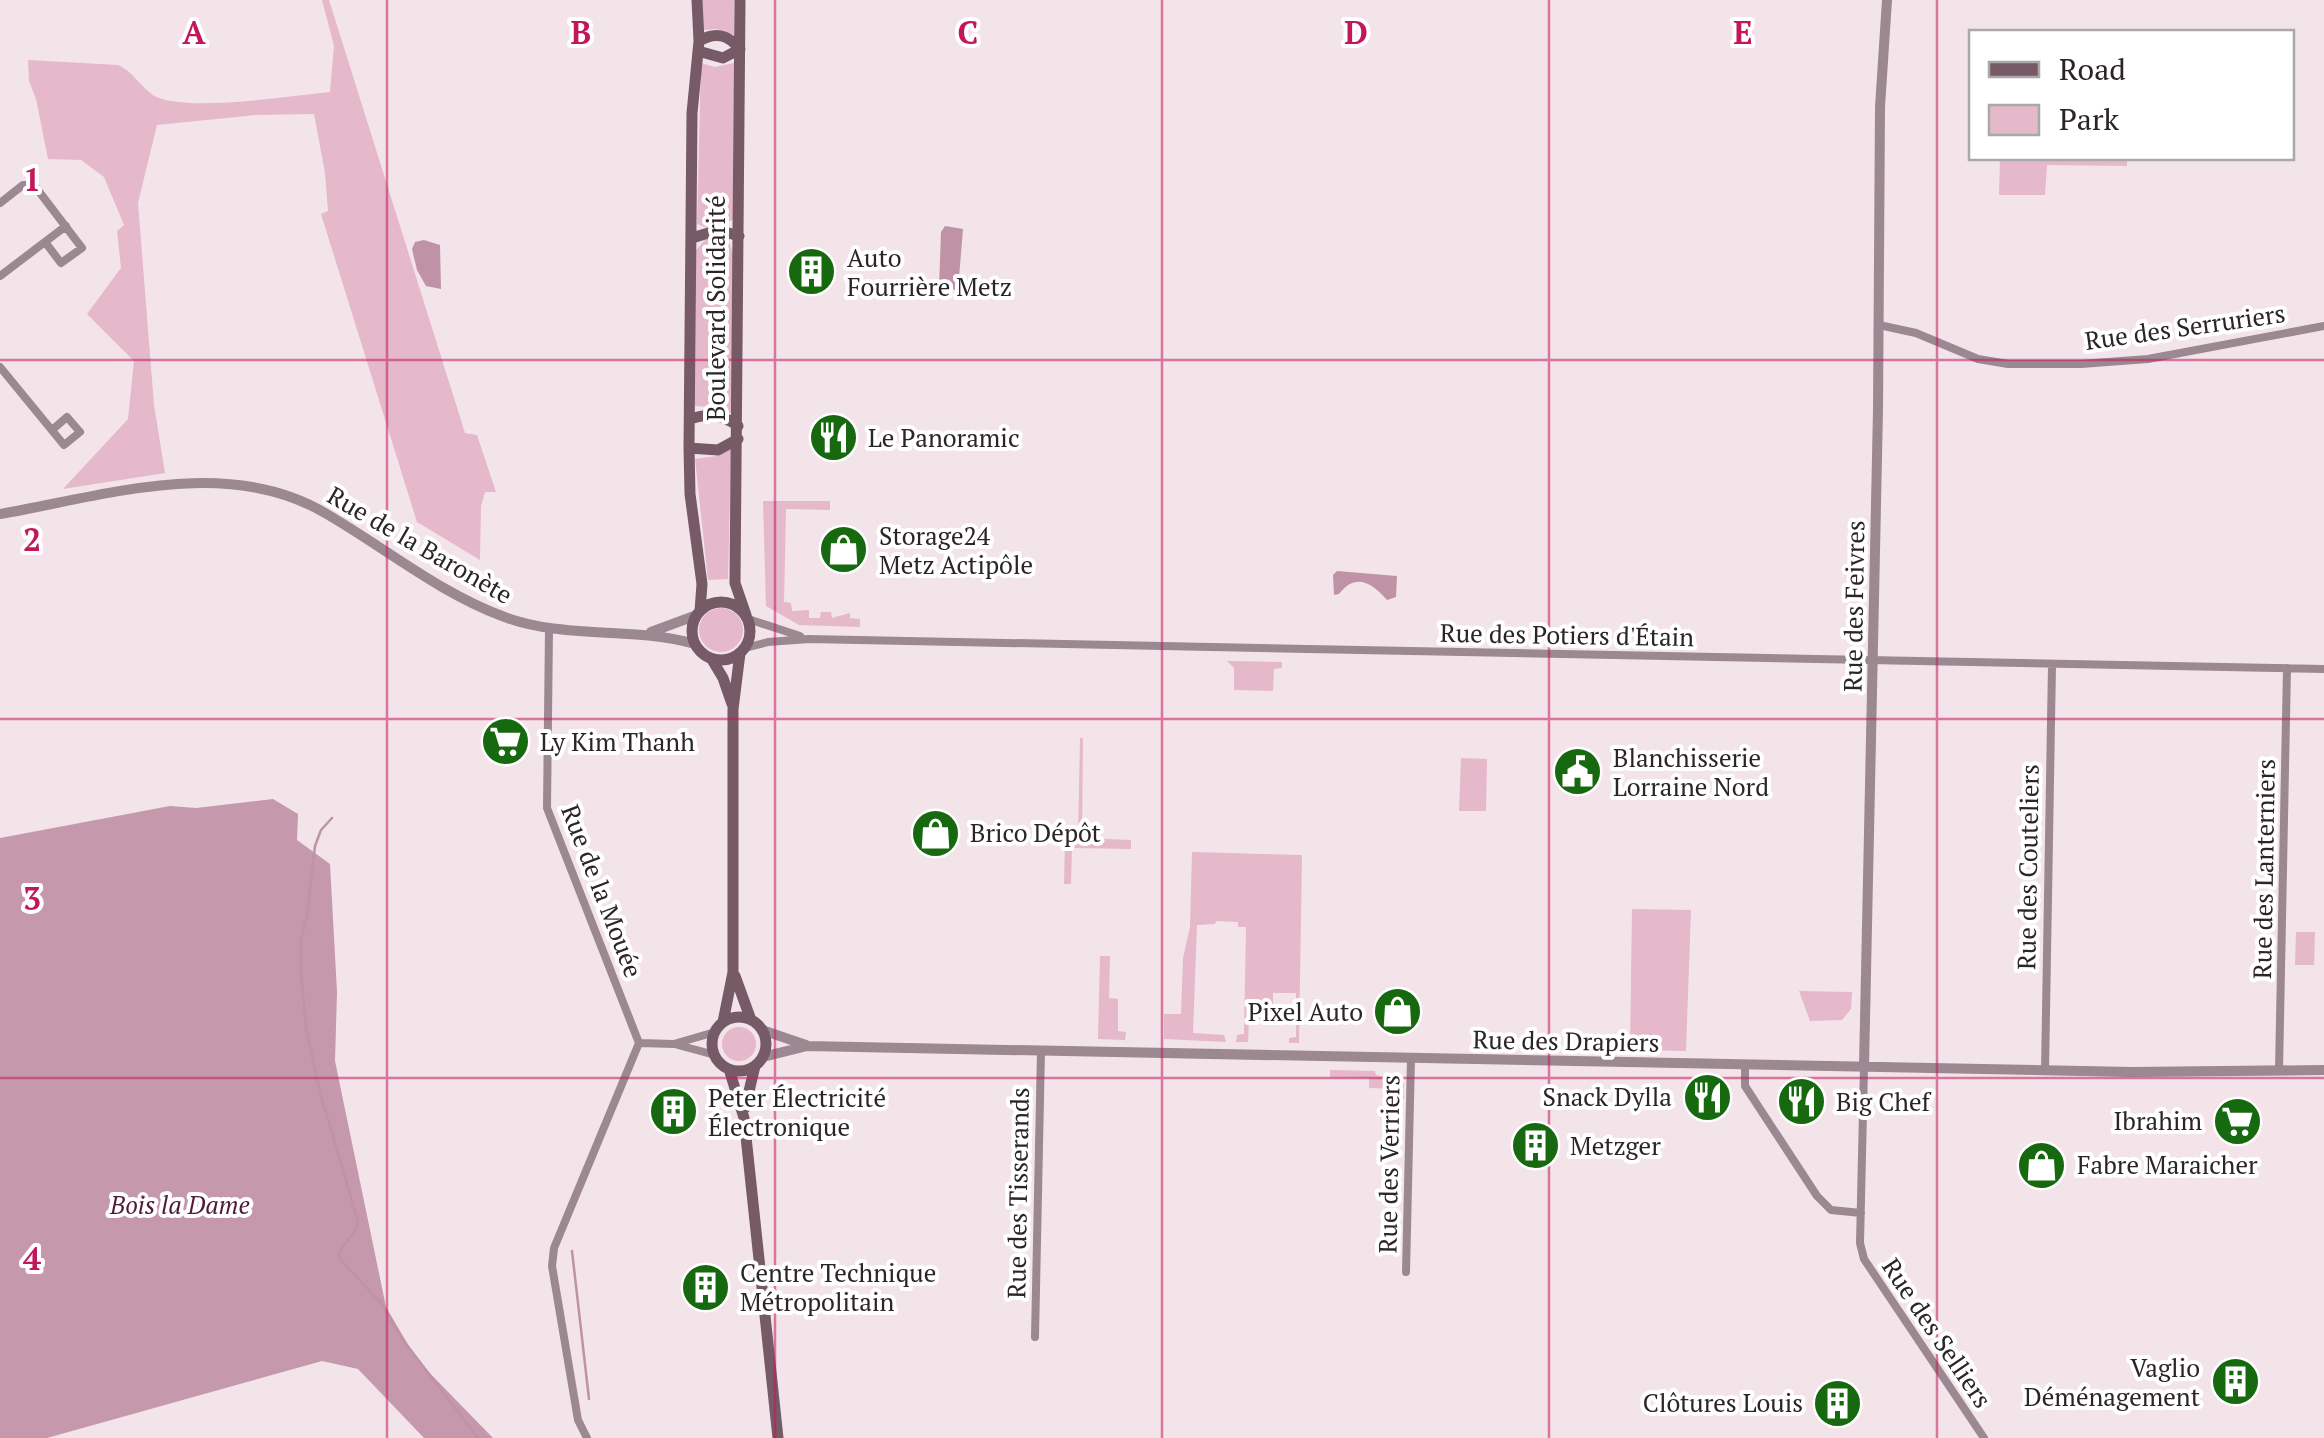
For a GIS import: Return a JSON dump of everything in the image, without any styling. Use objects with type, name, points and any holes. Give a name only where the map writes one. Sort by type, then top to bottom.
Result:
[{"type":"main road","name":"Boulevard Solidarité","points":[[697,0],[689,448],[690,494],[702,584],[699,613]]},
{"type":"main road","name":"Boulevard Solidarité","points":[[740,0],[735,583],[747,617]]},
{"type":"main road","points":[[708,36],[722,36],[740,49],[723,58],[699,46],[708,36]]},
{"type":"main road","points":[[692,238],[718,230],[739,236]]},
{"type":"main road","points":[[689,448],[718,450],[738,432],[720,416],[704,414],[690,419]]},
{"type":"main road","points":[[734,709],[723,678],[711,658],[696,644],[692,627],[699,613],[713,603],[738,607],[747,617],[750,634],[743,651],[734,709],[734,972],[715,1056],[738,1071],[759,1061]]},
{"type":"main road","points":[[711,658],[724,660],[743,651]]},
{"type":"main road","points":[[734,972],[751,1020],[762,1030],[766,1048],[748,1086],[744,1118]]},
{"type":"main road","points":[[719,1027],[737,1017],[751,1020]]},
{"type":"main road","points":[[728,1068],[744,1118],[778,1438]]},
{"type":"street","name":"Rue des Feivres","points":[[1861,1212],[1880,117],[1886,0]]},
{"type":"street","points":[[0,203],[24,185],[34,185],[82,248],[61,264],[45,242]]},
{"type":"street","points":[[0,276],[66,226]]},
{"type":"street","name":"Rue des Serruriers","points":[[1879,325],[1916,334],[1978,360],[2003,364],[2081,364],[2148,358],[2324,326]]},
{"type":"street","points":[[0,368],[52,430]]},
{"type":"street","name":"Rue de la Baronète","points":[[0,514],[179,483],[249,485],[322,511],[474,605],[524,624],[645,634],[696,644]]},
{"type":"street","name":"Rue de la Baronète","points":[[645,634],[699,613]]},
{"type":"street","name":"Rue des Potiers d'Étain","points":[[747,617],[809,638]]},
{"type":"street","name":"Rue de la Mouée","points":[[549,629],[548,808],[639,1043]]},
{"type":"street","name":"Rue des Potiers d'Étain","points":[[743,651],[768,642],[809,638],[2324,669]]},
{"type":"street","name":"Rue des Couteliers","points":[[2045,1070],[2052,665]]},
{"type":"street","name":"Rue des Lanterniers","points":[[2279,1070],[2288,668]]},
{"type":"street","points":[[674,1044],[719,1027]]},
{"type":"street","name":"Rue des Drapiers","points":[[762,1030],[807,1046],[2045,1070],[2324,1070]]},
{"type":"street","points":[[587,1438],[575,1401],[552,1266],[554,1248],[639,1043],[674,1044],[715,1056]]},
{"type":"street","name":"Rue des Drapiers","points":[[759,1061],[807,1046]]},
{"type":"street","name":"Rue des Tisserands","points":[[1035,1337],[1041,1051]]},
{"type":"street","name":"Rue des Verriers","points":[[1406,1272],[1411,1058]]},
{"type":"street","points":[[1746,1064],[1745,1086],[1817,1196],[1831,1210],[1861,1212]]},
{"type":"street","name":"Rue des Selliers","points":[[1861,1212],[1860,1243],[1868,1267],[1984,1438]]},
{"type":"green space","points":[[322,0],[329,0],[465,433],[477,435],[496,492],[485,492],[481,506],[480,560],[417,522],[321,214],[328,211],[314,114],[256,115],[157,125],[138,203],[154,405],[165,473],[63,489],[128,419],[134,361],[87,314],[121,268],[117,231],[124,225],[104,177],[81,160],[48,159],[29,81],[28,60],[118,65],[153,95],[175,102],[243,101],[330,92],[334,46]]},
{"type":"green space","points":[[702,0],[734,0],[734,35],[717,29],[703,30]]},
{"type":"green space","points":[[701,63],[715,67],[734,63],[733,220],[705,227],[697,224]]},
{"type":"green space","points":[[2000,160],[2127,160],[2127,166],[2047,165],[2045,195],[1999,195]]},
{"type":"green space","points":[[707,238],[729,241],[733,254],[730,413],[695,406],[696,250]]},
{"type":"green space","points":[[728,450],[728,579],[708,580],[695,459]]},
{"type":"green space","points":[[763,501],[830,501],[830,510],[786,509],[784,602],[791,603],[792,611],[809,610],[809,618],[820,618],[821,612],[831,612],[832,618],[850,613],[850,618],[860,619],[860,627],[799,625],[766,606]]},
{"type":"green space","points":[[721,608],[737,614],[743,630],[737,646],[721,652],[705,646],[699,630],[705,614]]},
{"type":"green space","points":[[1227,661],[1282,662],[1282,668],[1274,669],[1273,691],[1234,690],[1234,668]]},
{"type":"green space","points":[[1080,738],[1082,838],[1131,840],[1131,849],[1072,848],[1071,884],[1064,884],[1065,840],[1078,840]]},
{"type":"green space","points":[[1461,758],[1487,759],[1486,811],[1459,811]]},
{"type":"green space","name":"Bois la Dame","points":[[273,799],[298,814],[297,840],[330,864],[337,992],[335,1061],[386,1307],[417,1360],[493,1438],[424,1438],[358,1369],[322,1361],[47,1438],[0,1438],[0,838],[170,806],[196,808]]},
{"type":"green space","points":[[1192,852],[1302,855],[1299,1043],[1289,1043],[1289,1038],[1296,1037],[1296,993],[1273,993],[1273,1021],[1249,1020],[1248,1042],[1236,1042],[1237,1035],[1244,1034],[1246,927],[1238,927],[1238,922],[1216,921],[1197,925],[1193,1033],[1224,1035],[1226,1042],[1164,1039],[1164,1014],[1181,1014],[1183,958],[1190,927]]},
{"type":"green space","points":[[1632,909],[1691,910],[1686,1051],[1630,1050]]},
{"type":"green space","points":[[2296,932],[2315,932],[2314,965],[2295,965]]},
{"type":"green space","points":[[1100,956],[1110,956],[1109,998],[1118,999],[1118,1031],[1126,1032],[1125,1040],[1098,1039]]},
{"type":"green space","points":[[1799,991],[1852,992],[1851,1009],[1842,1020],[1810,1021]]},
{"type":"green space","points":[[739,1027],[751,1032],[756,1044],[751,1056],[739,1061],[727,1056],[722,1044],[727,1032]]},
{"type":"green space","points":[[1330,1070],[1375,1071],[1376,1075],[1404,1082],[1404,1100],[1396,1100],[1396,1089],[1369,1088],[1369,1078],[1330,1077]]},
{"type":"shaded area","points":[[945,226],[963,229],[958,290],[939,288],[941,232]]},
{"type":"shaded area","points":[[424,240],[440,245],[441,289],[426,286],[417,270],[412,249],[415,242]]},
{"type":"shaded area","points":[[1337,571],[1397,576],[1396,597],[1387,600],[1364,582],[1352,583],[1334,595],[1333,575]]},
{"type":"waterway","points":[[332,818],[321,830],[315,846],[301,939],[301,972],[306,1029],[321,1096],[358,1221],[339,1258],[380,1302],[403,1340],[478,1438]]},
{"type":"waterway","points":[[572,1251],[589,1399]]},
{"type":"place","name":"Auto Fourrière Metz","points":[[812,272]]},
{"type":"place","name":"Le Panoramic","points":[[833,438]]},
{"type":"place","name":"Storage24 Metz Actipôle","points":[[844,550]]},
{"type":"place","name":"Ly Kim Thanh","points":[[505,742]]},
{"type":"place","name":"Blanchisserie Lorraine Nord","points":[[1578,772]]},
{"type":"place","name":"Brico Dépôt","points":[[935,833]]},
{"type":"place","name":"Pixel Auto","points":[[1398,1012]]},
{"type":"place","name":"Snack Dylla","points":[[1707,1097]]},
{"type":"place","name":"Big Chef","points":[[1801,1102]]},
{"type":"place","name":"Peter Électricité Électronique","points":[[673,1112]]},
{"type":"place","name":"Ibrahim","points":[[2237,1121]]},
{"type":"place","name":"Metzger","points":[[1535,1146]]},
{"type":"place","name":"Fabre Maraicher","points":[[2042,1165]]},
{"type":"place","name":"Centre Technique Métropolitain","points":[[705,1287]]},
{"type":"place","name":"Vaglio Déménagement","points":[[2235,1382]]},
{"type":"place","name":"Clôtures Louis","points":[[1838,1403]]}]
